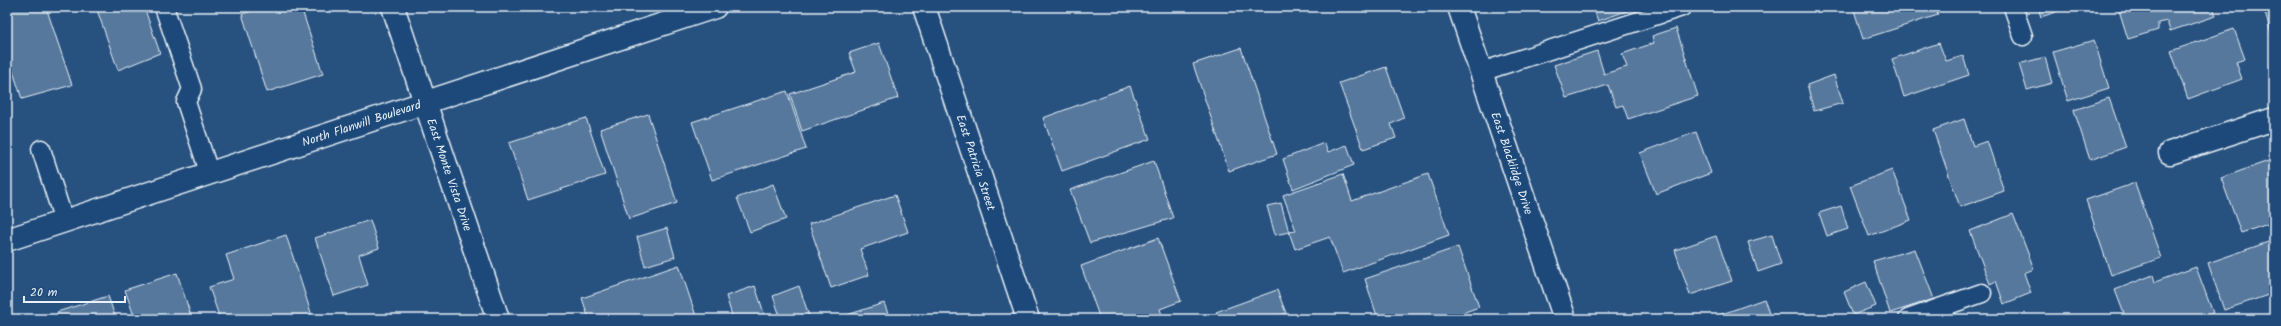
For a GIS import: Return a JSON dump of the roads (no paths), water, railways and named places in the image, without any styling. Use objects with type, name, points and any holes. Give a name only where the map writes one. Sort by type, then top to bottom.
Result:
[{"type":"street","name":"East Monte Vista Drive","points":[[393,7],[498,319]]},
{"type":"street","name":"North Flanwill Boulevard","points":[[7,240],[209,172],[715,7]]},
{"type":"street","name":"East Patricia Street","points":[[924,7],[1028,319]]},
{"type":"street","name":"East Blacklidge Drive","points":[[1459,7],[1565,319]]},
{"type":"street","points":[[2170,153],[2274,119]]},
{"type":"lane","points":[[164,7],[192,89],[186,102],[209,172]]},
{"type":"lane","points":[[1482,72],[1682,7]]},
{"type":"lane","points":[[2013,7],[2023,36]]},
{"type":"lane","points":[[41,149],[64,221]]},
{"type":"lane","points":[[1908,319],[1982,294]]}]
